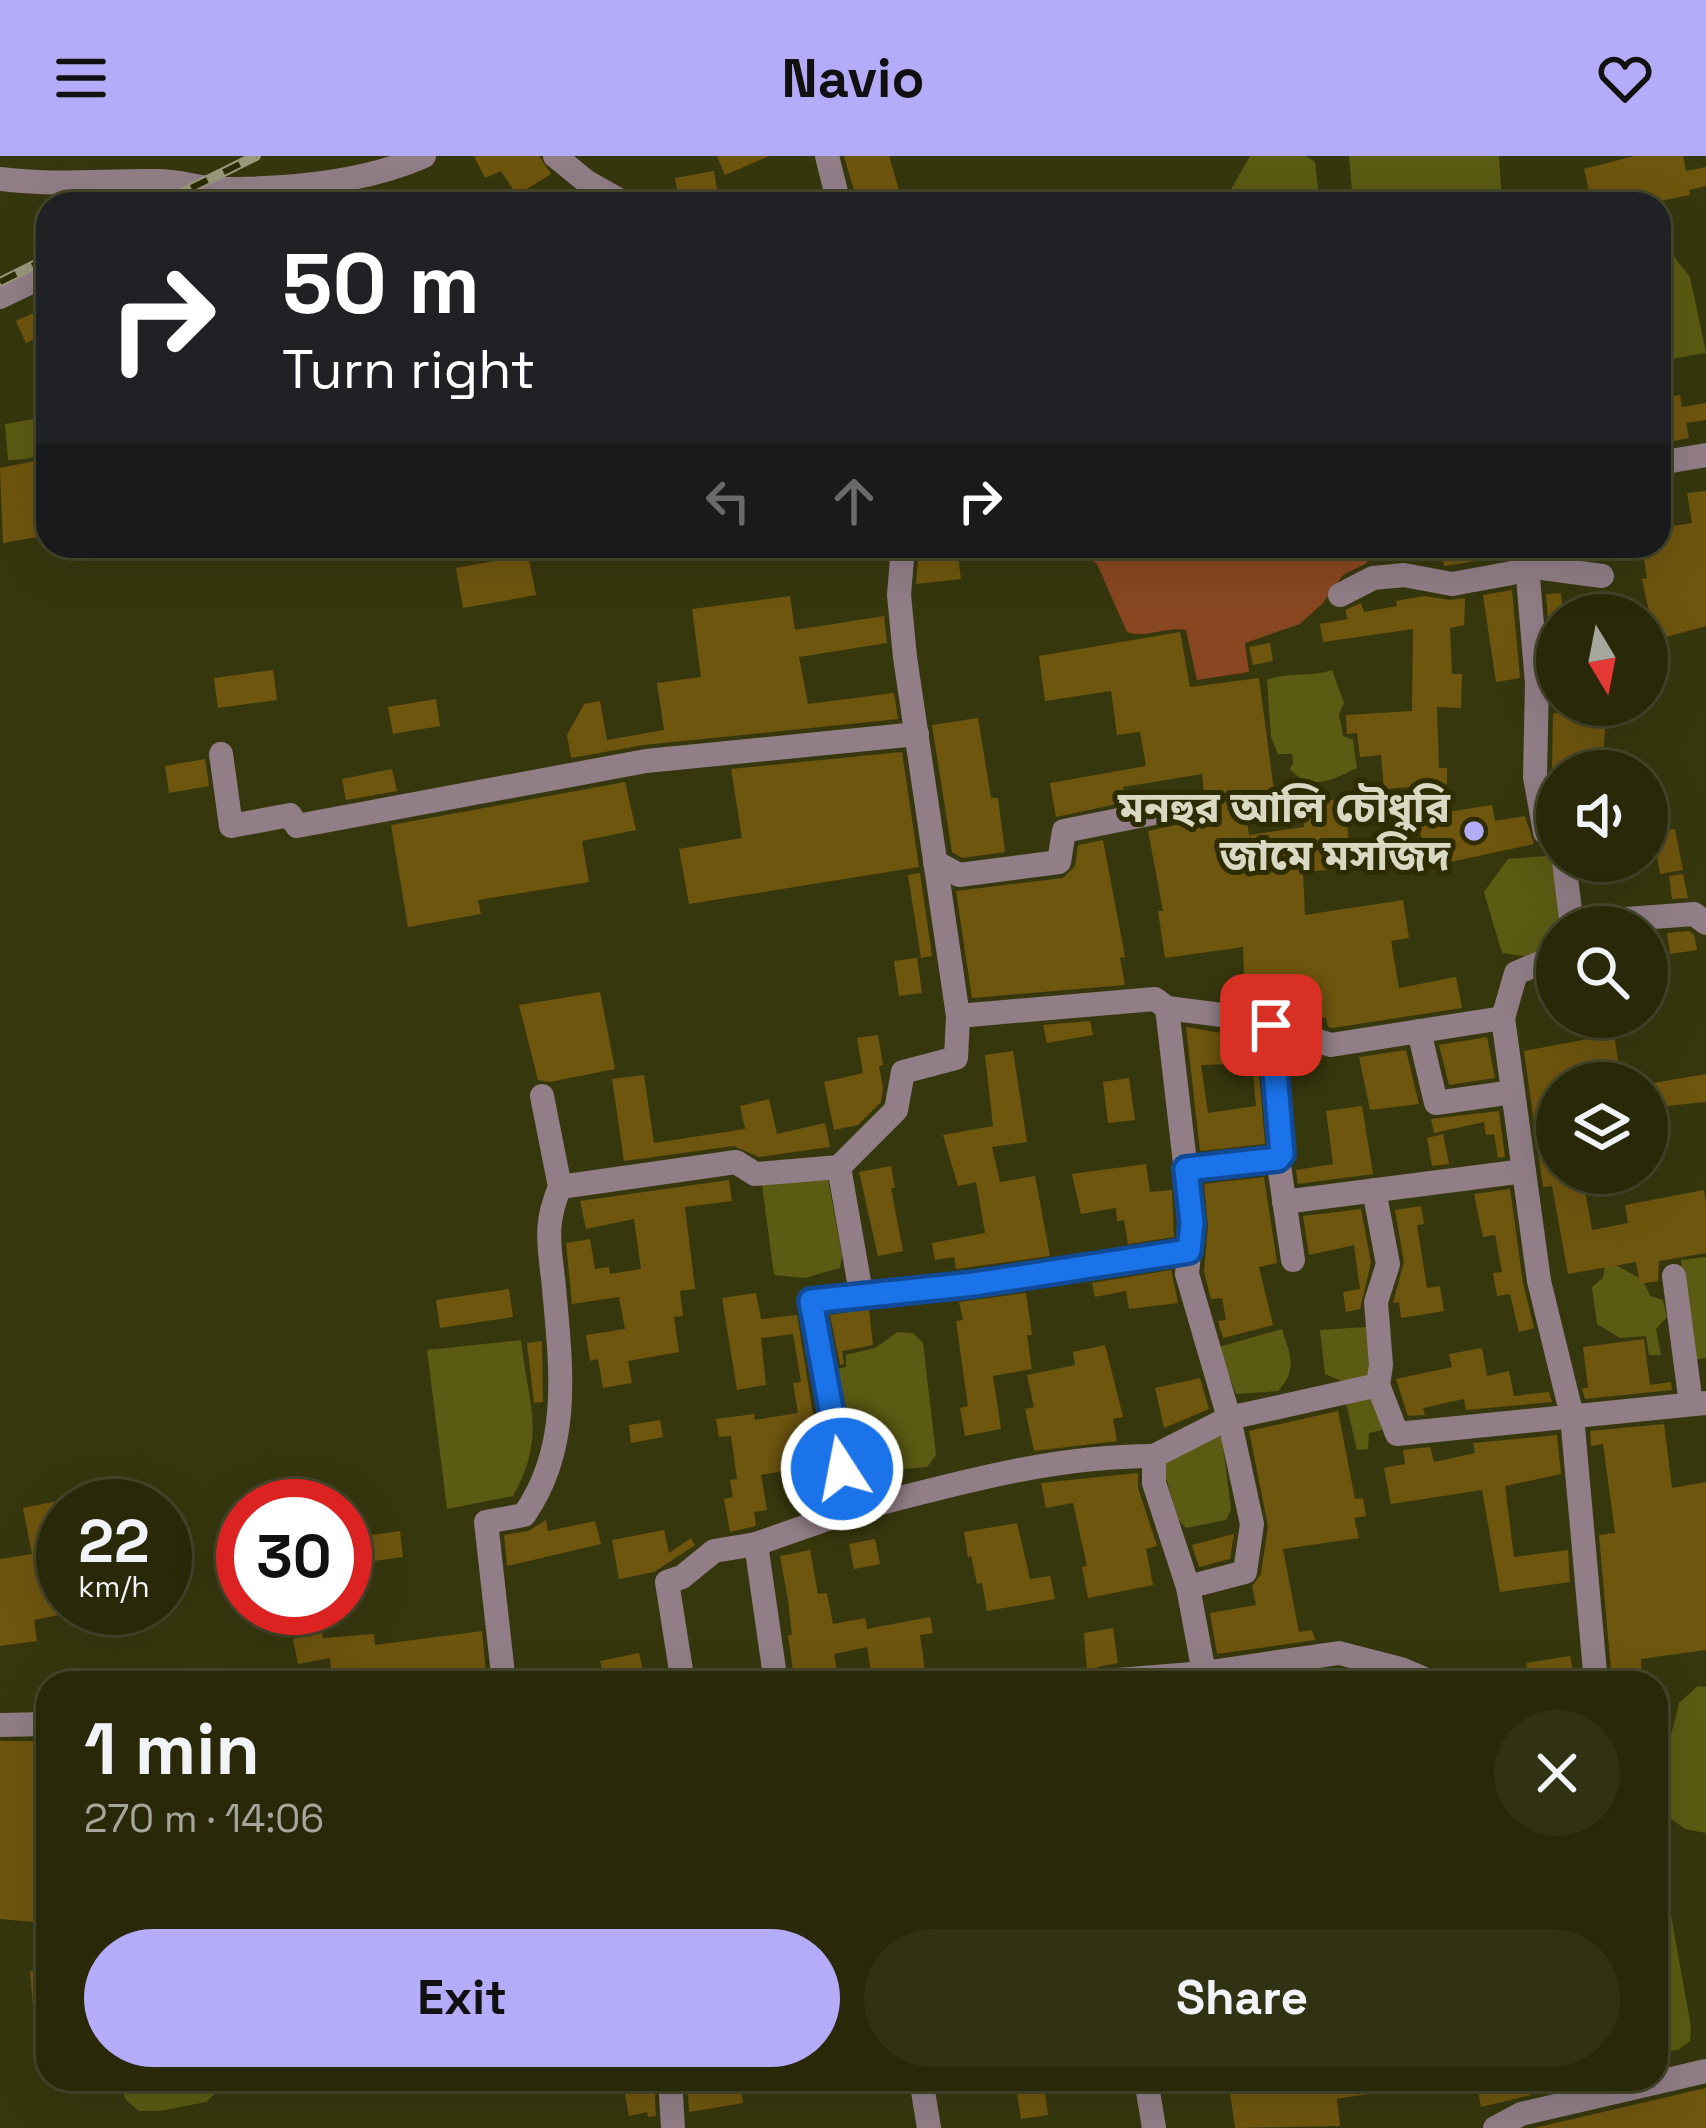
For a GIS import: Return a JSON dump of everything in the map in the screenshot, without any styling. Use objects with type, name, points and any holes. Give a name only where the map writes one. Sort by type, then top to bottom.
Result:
[{"type":"street","points":[[0,179],[69,185],[163,180],[220,190],[310,184],[395,169],[424,156]]},
{"type":"street","points":[[555,156],[605,192]]},
{"type":"street","points":[[827,156],[831,192]]},
{"type":"street","points":[[216,192],[220,190]]},
{"type":"street","points":[[0,297],[36,280]]},
{"type":"street","points":[[1671,462],[1706,455]]},
{"type":"street","points":[[560,1187],[736,1162],[755,1174],[838,1167],[896,1111],[903,1072],[956,1058],[958,1016],[899,595],[902,558]]},
{"type":"street","points":[[1340,595],[1373,578],[1404,574],[1452,584],[1512,573],[1524,558]]},
{"type":"street","points":[[1526,558],[1538,683],[1536,782]]},
{"type":"street","points":[[1534,558],[1602,576]]},
{"type":"street","points":[[221,754],[231,826],[290,815],[297,826],[646,761],[917,734]]},
{"type":"street","points":[[935,862],[959,875],[1059,862],[1064,831],[1184,807]]},
{"type":"street","points":[[1668,916],[1694,914],[1706,923]]},
{"type":"street","points":[[1536,965],[1516,973],[1503,1018],[1539,1281],[1572,1416],[1594,1671]]},
{"type":"street","points":[[958,1016],[1155,999],[1167,1008],[1245,1018],[1331,1045],[1503,1018]]},
{"type":"street","points":[[1167,1008],[1192,1223],[1187,1274],[1229,1418],[1252,1525],[1245,1572],[1188,1587]]},
{"type":"street","points":[[1186,1169],[1278,1159],[1282,1154],[1271,1025]]},
{"type":"street","points":[[1419,1031],[1436,1103],[1514,1092]]},
{"type":"street","points":[[503,1671],[486,1522],[524,1515],[541,1491],[563,1387],[548,1216],[560,1187],[542,1096]]},
{"type":"street","points":[[1278,1159],[1293,1259]]},
{"type":"street","points":[[838,1167],[861,1293]]},
{"type":"street","points":[[1285,1202],[1524,1171]]},
{"type":"street","points":[[1374,1190],[1388,1264],[1376,1302],[1378,1385],[1397,1434],[1698,1403],[1674,1276]]},
{"type":"street","points":[[850,1511],[811,1301],[974,1284],[1189,1251]]},
{"type":"street","points":[[681,1671],[667,1582],[682,1577],[714,1551],[756,1544],[850,1511],[998,1472],[1095,1456],[1154,1456],[1229,1418],[1378,1385]]},
{"type":"street","points":[[1154,1456],[1154,1483],[1188,1587],[1204,1671]]},
{"type":"street","points":[[756,1544],[774,1671]]},
{"type":"street","points":[[1218,1671],[1339,1653],[1406,1671]]},
{"type":"street","points":[[0,1725],[36,1724]]},
{"type":"street","points":[[1668,2077],[1706,2071]]},
{"type":"street","points":[[671,2091],[673,2128]]},
{"type":"street","points":[[923,2091],[929,2128]]},
{"type":"street","points":[[1148,2091],[1154,2128]]},
{"type":"street","points":[[1495,2128],[1577,2091]]},
{"type":"shaded area","points":[[1250,156],[1306,156],[1315,162],[1319,192],[1230,192]]},
{"type":"shaded area","points":[[1349,156],[1499,156],[1501,192],[1352,192]]},
{"type":"shaded area","points":[[1671,252],[1690,277],[1706,353],[1671,359]]},
{"type":"shaded area","points":[[36,419],[36,456],[8,460],[5,424]]},
{"type":"shaded area","points":[[1088,558],[1368,558],[1343,575],[1300,624],[1245,643],[1249,672],[1197,680],[1186,630],[1127,632],[1097,564]]},
{"type":"shaded area","points":[[1332,670],[1344,703],[1339,714],[1343,736],[1353,740],[1357,768],[1313,782],[1290,769],[1292,754],[1278,754],[1271,737],[1267,680]]},
{"type":"shaded area","points":[[1536,857],[1536,882],[1560,882],[1563,906],[1536,906],[1536,955],[1530,957],[1502,953],[1484,892],[1508,859]]},
{"type":"shaded area","points":[[827,1174],[842,1256],[840,1268],[805,1278],[774,1275],[762,1185]]},
{"type":"shaded area","points":[[1706,1257],[1706,1358],[1691,1360],[1681,1260]]},
{"type":"shaded area","points":[[1614,1264],[1643,1280],[1650,1296],[1663,1300],[1667,1317],[1656,1329],[1661,1355],[1649,1355],[1646,1336],[1620,1338],[1597,1324],[1592,1287],[1603,1278],[1605,1265]]},
{"type":"shaded area","points":[[1366,1327],[1371,1376],[1348,1384],[1325,1374],[1320,1330]]},
{"type":"shaded area","points":[[1282,1329],[1290,1362],[1284,1383],[1278,1391],[1236,1394],[1219,1347]]},
{"type":"shaded area","points":[[898,1332],[913,1333],[923,1343],[936,1455],[927,1467],[867,1472],[853,1458],[828,1371],[846,1367],[846,1355],[875,1348]]},
{"type":"shaded area","points":[[521,1340],[532,1420],[530,1455],[523,1475],[513,1496],[447,1509],[427,1350]]},
{"type":"shaded area","points":[[1369,1393],[1384,1423],[1381,1430],[1369,1433],[1368,1449],[1357,1450],[1345,1398]]},
{"type":"shaded area","points":[[1210,1437],[1222,1437],[1231,1510],[1226,1520],[1186,1528],[1178,1519],[1161,1461]]},
{"type":"shaded area","points":[[1698,1686],[1706,1687],[1706,1833],[1685,1829],[1668,1812],[1668,1748],[1679,1703]]},
{"type":"shaded area","points":[[1668,1898],[1691,2027],[1690,2041],[1668,2051]]},
{"type":"shaded area","points":[[122,2091],[218,2091],[206,2102],[160,2111],[139,2111]]},
{"type":"building","points":[[474,156],[539,156],[551,174],[522,192],[515,192],[501,171],[485,178]]},
{"type":"building","points":[[717,156],[769,156],[725,175]]},
{"type":"building","points":[[844,156],[889,156],[900,192],[854,192]]},
{"type":"building","points":[[1634,156],[1683,156],[1686,171],[1706,167],[1706,186],[1671,199],[1671,192],[1589,192],[1584,169]]},
{"type":"building","points":[[714,171],[717,192],[678,192],[675,178]]},
{"type":"building","points":[[36,312],[36,338],[26,343],[16,321]]},
{"type":"building","points":[[1680,395],[1682,407],[1706,403],[1706,420],[1686,423],[1689,438],[1671,442],[1671,397]]},
{"type":"building","points":[[35,461],[36,537],[3,543],[0,468]]},
{"type":"building","points":[[1706,491],[1706,626],[1668,636],[1668,594],[1645,594],[1644,558],[1671,558],[1671,526],[1692,523],[1687,493]]},
{"type":"building","points":[[529,558],[536,595],[463,608],[456,568]]},
{"type":"building","points":[[958,558],[961,579],[916,584],[918,561]]},
{"type":"building","points":[[1449,558],[1497,558],[1444,566],[1443,559]]},
{"type":"building","points":[[1512,590],[1520,678],[1496,682],[1483,595]]},
{"type":"building","points":[[790,596],[795,630],[884,616],[887,643],[799,657],[808,704],[894,693],[898,719],[644,745],[571,758],[567,735],[584,704],[600,701],[607,740],[664,730],[657,683],[701,677],[692,609]]},
{"type":"building","points":[[1424,596],[1465,598],[1464,625],[1450,628],[1452,674],[1462,674],[1461,708],[1437,707],[1439,768],[1447,768],[1447,812],[1492,805],[1495,821],[1525,816],[1534,844],[1427,867],[1412,787],[1384,789],[1381,755],[1360,757],[1357,733],[1347,734],[1346,715],[1412,711],[1413,629],[1323,642],[1320,624],[1348,619],[1345,610],[1361,603],[1364,612]]},
{"type":"building","points":[[1180,632],[1190,687],[1259,678],[1275,799],[1244,802],[1249,835],[1304,827],[1302,802],[1345,799],[1351,868],[1303,872],[1305,915],[1403,900],[1409,938],[1391,941],[1399,988],[1456,977],[1462,1008],[1332,1028],[1326,1018],[1314,1017],[1311,995],[1283,998],[1285,1013],[1249,1002],[1251,976],[1244,976],[1243,947],[1165,958],[1158,911],[1163,911],[1148,831],[1190,822],[1206,811],[1202,774],[1123,787],[1126,802],[1056,817],[1050,783],[1146,766],[1140,732],[1117,735],[1111,691],[1045,701],[1039,656]]},
{"type":"building","points":[[1270,643],[1273,661],[1253,665],[1249,647]]},
{"type":"building","points":[[273,670],[277,700],[218,708],[214,678]]},
{"type":"building","points":[[436,699],[440,726],[393,734],[388,707]]},
{"type":"building","points":[[978,718],[991,798],[998,798],[1005,852],[962,858],[952,852],[932,725]]},
{"type":"building","points":[[1553,726],[1605,726],[1604,750],[1552,750]]},
{"type":"building","points":[[902,752],[919,867],[689,904],[679,849],[742,838],[731,769]]},
{"type":"building","points":[[205,759],[209,786],[169,793],[165,766]]},
{"type":"building","points":[[392,769],[397,791],[346,800],[342,779]]},
{"type":"building","points":[[625,782],[636,830],[582,841],[589,882],[478,900],[481,914],[408,927],[391,825]]},
{"type":"building","points":[[1675,829],[1683,870],[1668,873],[1668,830]]},
{"type":"building","points":[[1103,840],[1125,957],[1120,958],[1125,985],[972,998],[956,891],[1063,878],[1075,866],[1078,845]]},
{"type":"building","points":[[920,873],[932,956],[921,958],[908,875]]},
{"type":"building","points":[[1683,874],[1688,898],[1672,899],[1669,876]]},
{"type":"building","points":[[1689,931],[1697,950],[1670,954],[1668,933]]},
{"type":"building","points":[[917,958],[922,993],[899,996],[894,961]]},
{"type":"building","points":[[600,992],[615,1069],[550,1082],[538,1080],[519,1005]]},
{"type":"building","points":[[1090,1021],[1093,1035],[1047,1043],[1043,1025]]},
{"type":"building","points":[[1186,1027],[1256,1039],[1265,1144],[1200,1151]],"holes":[[[1252,1063],[1256,1106],[1208,1113],[1201,1065]]]},
{"type":"building","points":[[878,1035],[883,1065],[879,1066],[881,1102],[858,1125],[834,1130],[824,1082],[863,1073],[857,1038]]},
{"type":"building","points":[[1487,1037],[1495,1078],[1449,1085],[1439,1045]]},
{"type":"building","points":[[1615,1038],[1618,1062],[1536,1062],[1536,1137],[1524,1051]]},
{"type":"building","points":[[1406,1050],[1419,1104],[1370,1110],[1359,1057]]},
{"type":"building","points":[[1013,1051],[1027,1142],[992,1147],[1000,1182],[1035,1176],[1050,1256],[956,1269],[954,1257],[935,1260],[932,1243],[985,1233],[976,1182],[958,1186],[943,1135],[993,1126],[985,1055]]},
{"type":"building","points":[[1706,1074],[1706,1102],[1668,1106],[1668,1080]]},
{"type":"building","points":[[644,1075],[654,1143],[745,1129],[740,1106],[769,1099],[777,1134],[825,1123],[830,1147],[759,1157],[734,1146],[624,1161],[612,1079]]},
{"type":"building","points":[[1129,1078],[1135,1120],[1108,1123],[1103,1082]]},
{"type":"building","points":[[1362,1106],[1373,1174],[1298,1184],[1296,1170],[1333,1164],[1326,1111]]},
{"type":"building","points":[[1499,1111],[1505,1157],[1498,1158],[1494,1134],[1486,1135],[1484,1122],[1434,1133],[1431,1119]]},
{"type":"building","points":[[1443,1134],[1449,1164],[1432,1166],[1427,1138]]},
{"type":"building","points":[[1146,1164],[1150,1192],[1172,1190],[1174,1237],[1128,1244],[1124,1220],[1117,1221],[1116,1208],[1081,1214],[1072,1174]]},
{"type":"building","points":[[891,1166],[903,1251],[878,1256],[859,1172]]},
{"type":"building","points":[[1264,1177],[1277,1263],[1259,1267],[1273,1325],[1223,1338],[1218,1321],[1226,1320],[1222,1298],[1211,1299],[1204,1272],[1208,1225],[1204,1184]]},
{"type":"building","points":[[729,1180],[732,1201],[685,1207],[695,1289],[680,1291],[683,1316],[674,1317],[679,1352],[628,1361],[632,1383],[603,1388],[598,1359],[590,1361],[586,1335],[625,1329],[619,1297],[572,1304],[566,1243],[590,1239],[595,1269],[609,1267],[610,1274],[641,1269],[634,1219],[586,1229],[580,1201]]},
{"type":"building","points":[[1510,1189],[1534,1328],[1519,1332],[1510,1294],[1497,1296],[1493,1273],[1502,1272],[1495,1235],[1483,1237],[1474,1194]]},
{"type":"building","points":[[1704,1190],[1706,1253],[1659,1261],[1658,1281],[1640,1284],[1636,1262],[1568,1274],[1553,1194],[1586,1194],[1592,1230],[1628,1223],[1625,1205]]},
{"type":"building","points":[[1421,1206],[1424,1224],[1417,1225],[1427,1288],[1440,1286],[1444,1311],[1401,1318],[1399,1302],[1393,1303],[1404,1262],[1395,1210]]},
{"type":"building","points":[[1361,1209],[1371,1263],[1360,1309],[1346,1312],[1343,1292],[1360,1289],[1354,1245],[1309,1255],[1303,1216]]},
{"type":"building","points":[[1171,1270],[1178,1303],[1129,1309],[1126,1291],[1095,1297],[1092,1283]]},
{"type":"building","points":[[509,1289],[513,1317],[440,1328],[436,1300]]},
{"type":"building","points":[[756,1293],[761,1319],[797,1315],[821,1464],[761,1475],[767,1510],[754,1512],[756,1526],[730,1532],[724,1499],[733,1497],[730,1480],[737,1479],[731,1436],[719,1437],[716,1419],[754,1414],[755,1420],[798,1413],[793,1383],[801,1382],[793,1334],[761,1338],[766,1385],[737,1390],[722,1298]]},
{"type":"building","points":[[1026,1293],[1032,1369],[993,1376],[1001,1429],[965,1436],[960,1408],[968,1406],[956,1321],[963,1320],[959,1302]]},
{"type":"building","points":[[869,1309],[873,1345],[842,1351],[844,1364],[840,1365],[830,1315]]},
{"type":"building","points":[[1644,1339],[1650,1385],[1671,1382],[1672,1390],[1585,1399],[1583,1347]]},
{"type":"building","points":[[542,1341],[543,1402],[534,1403],[527,1343]]},
{"type":"building","points":[[1105,1345],[1123,1417],[1113,1419],[1117,1441],[1034,1451],[1025,1409],[1034,1407],[1027,1375],[1075,1365],[1073,1352]]},
{"type":"building","points":[[1482,1348],[1487,1376],[1509,1371],[1514,1396],[1549,1392],[1552,1402],[1466,1410],[1464,1399],[1423,1408],[1425,1415],[1408,1416],[1396,1379],[1452,1367],[1449,1354]]},
{"type":"building","points":[[1200,1378],[1209,1409],[1164,1428],[1155,1388]]},
{"type":"building","points":[[1338,1411],[1355,1499],[1363,1498],[1366,1516],[1354,1518],[1359,1538],[1283,1549],[1299,1632],[1312,1630],[1315,1640],[1217,1654],[1210,1613],[1256,1605],[1252,1586],[1261,1574],[1268,1526],[1249,1431]]},
{"type":"building","points":[[660,1420],[663,1437],[631,1443],[629,1425]]},
{"type":"building","points":[[1664,1424],[1672,1488],[1706,1482],[1706,1650],[1641,1659],[1641,1670],[1611,1670],[1599,1535],[1615,1533],[1603,1444],[1591,1446],[1590,1431]]},
{"type":"building","points":[[1557,1435],[1561,1474],[1505,1486],[1514,1557],[1568,1550],[1570,1582],[1500,1592],[1482,1490],[1391,1504],[1384,1468],[1405,1464],[1403,1450],[1430,1447],[1434,1462],[1475,1453],[1473,1443]]},
{"type":"building","points":[[825,1467],[830,1491],[812,1494],[808,1470]]},
{"type":"building","points":[[1138,1473],[1138,1488],[1157,1546],[1146,1549],[1153,1585],[1088,1598],[1082,1567],[1087,1566],[1073,1503],[1046,1508],[1041,1483]]},
{"type":"building","points":[[36,1505],[37,1641],[0,1646],[0,1559],[32,1554],[23,1508]]},
{"type":"building","points":[[546,1520],[548,1531],[595,1521],[601,1544],[507,1566],[504,1535],[528,1531]]},
{"type":"building","points":[[1017,1523],[1030,1579],[1050,1576],[1055,1599],[987,1611],[964,1532]]},
{"type":"building","points":[[664,1530],[669,1553],[691,1538],[695,1545],[654,1572],[619,1579],[612,1540]]},
{"type":"building","points":[[400,1531],[403,1557],[372,1561],[372,1535]]},
{"type":"building","points":[[1234,1534],[1230,1559],[1199,1567],[1192,1545]]},
{"type":"building","points":[[875,1539],[880,1564],[854,1569],[849,1544]]},
{"type":"building","points":[[810,1550],[818,1594],[827,1593],[833,1624],[865,1618],[867,1629],[930,1617],[933,1633],[920,1635],[925,1671],[871,1671],[867,1647],[834,1654],[837,1671],[793,1671],[780,1556]]},
{"type":"building","points":[[1113,1628],[1118,1663],[1087,1671],[1084,1633]]},
{"type":"building","points":[[482,1631],[486,1671],[331,1671],[330,1658],[298,1664],[293,1639],[374,1634],[375,1645]]},
{"type":"building","points":[[639,1653],[643,1671],[602,1671],[600,1661]]},
{"type":"building","points":[[1570,1656],[1573,1671],[1528,1671],[1526,1663]]},
{"type":"building","points":[[0,1741],[36,1741],[35,1922],[0,1919]]},
{"type":"building","points":[[30,1971],[36,1971],[33,2007]]},
{"type":"building","points":[[1706,2088],[1706,2128],[1534,2128]]},
{"type":"building","points":[[624,2091],[655,2091],[656,2116],[648,2117],[647,2112],[629,2116]]},
{"type":"building","points":[[688,2091],[741,2091],[743,2103],[689,2112]]},
{"type":"building","points":[[1017,2091],[1045,2091],[1048,2115],[1021,2119]]},
{"type":"building","points":[[1230,2091],[1386,2091],[1337,2099],[1340,2126],[1235,2128]]},
{"type":"building","points":[[1478,2091],[1530,2091],[1531,2095],[1481,2107]]},
{"type":"railway","points":[[183,192],[256,156]]},
{"type":"railway","points":[[0,282],[36,264]]},
{"type":"place","name":"মনহুর আলি চৌধুরি জামে মসজিদ","points":[[1474,831]]},
{"type":"route","points":[[842,1469],[811,1301],[974,1284],[1189,1251],[1192,1223],[1186,1169],[1278,1159],[1282,1154],[1271,1025]]}]
